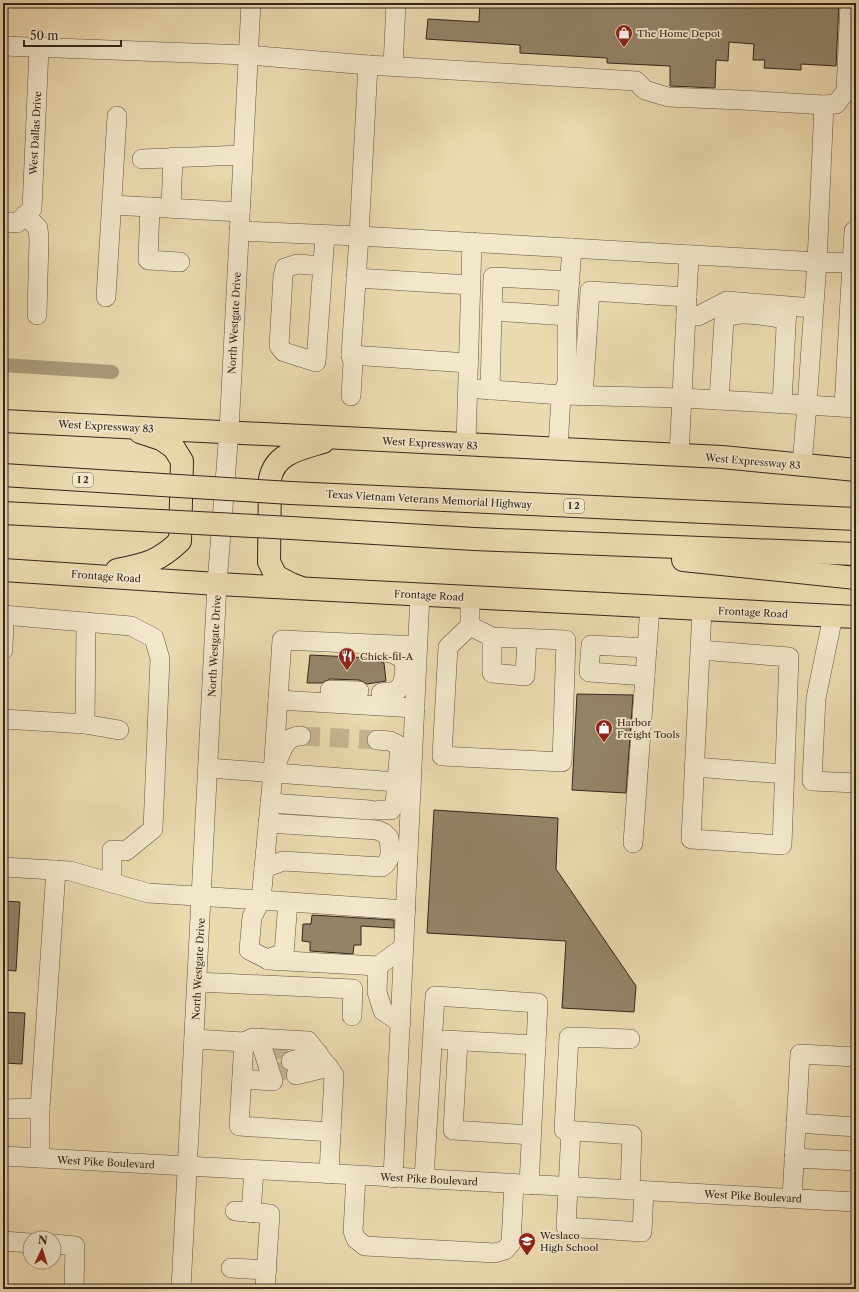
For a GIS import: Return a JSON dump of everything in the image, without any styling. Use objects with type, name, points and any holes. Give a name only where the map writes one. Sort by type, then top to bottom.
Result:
[{"type":"main road","name":"West Expressway 83","points":[[3,420],[722,457],[856,470]]},
{"type":"main road","points":[[90,575],[146,564],[166,554],[180,540],[182,461],[174,448],[161,439],[123,427]]},
{"type":"main road","points":[[304,588],[291,584],[276,576],[269,562],[270,479],[272,468],[288,453],[336,438]]},
{"type":"main road","name":"Texas Vietnam Veterans Memorial Highway","points":[[3,475],[291,493],[856,519]]},
{"type":"main road","points":[[3,513],[474,539],[856,554]]},
{"type":"main road","points":[[474,539],[856,578]]},
{"type":"main road","name":"Frontage Road","points":[[3,570],[217,584],[856,617]]},
{"type":"street","name":"North Westgate Drive","points":[[181,1289],[217,584],[229,431],[247,55],[251,3]]},
{"type":"street","points":[[393,66],[396,3]]},
{"type":"street","points":[[3,46],[247,55],[368,65],[636,81],[645,90],[668,97],[824,105],[836,104],[846,91],[850,3]]},
{"type":"street","name":"West Dallas Drive","points":[[25,215],[32,209],[39,48]]},
{"type":"street","points":[[351,396],[353,363],[351,355],[368,65]]},
{"type":"street","points":[[802,465],[817,262],[824,105]]},
{"type":"street","points":[[106,297],[117,116]]},
{"type":"street","points":[[142,159],[242,155]]},
{"type":"street","points":[[172,208],[173,157]]},
{"type":"street","points":[[112,205],[240,212]]},
{"type":"street","points":[[150,207],[148,260],[180,262]]},
{"type":"street","points":[[3,222],[17,223],[25,215],[38,228],[37,315]]},
{"type":"street","points":[[239,231],[359,236],[854,263]]},
{"type":"street","points":[[467,388],[561,395],[682,398],[850,408],[854,231]]},
{"type":"street","points":[[297,264],[302,255],[301,234]]},
{"type":"street","points":[[323,266],[297,264],[285,268],[283,276],[279,346],[284,352],[316,362],[323,266],[325,235]]},
{"type":"street","points":[[466,444],[472,242]]},
{"type":"street","points":[[558,449],[561,395],[567,384],[567,316],[572,248]]},
{"type":"street","points":[[679,455],[689,255]]},
{"type":"street","points":[[490,390],[493,277],[570,281]]},
{"type":"street","points":[[356,278],[470,285]]},
{"type":"street","points":[[583,396],[590,292],[687,306],[698,316],[728,301],[787,312]]},
{"type":"street","points":[[719,400],[724,320],[728,316],[739,314],[787,312],[814,308]]},
{"type":"street","points":[[492,311],[567,316]]},
{"type":"street","points":[[782,404],[787,312]]},
{"type":"street","points":[[351,355],[468,363]]},
{"type":"street","points":[[394,1178],[420,594]]},
{"type":"street","points":[[470,597],[470,626],[448,647],[442,756],[562,762],[566,640],[492,637],[470,626]]},
{"type":"street","points":[[633,843],[650,606]]},
{"type":"street","points":[[700,650],[789,657],[782,845],[691,839],[694,767],[702,609]]},
{"type":"street","points":[[3,650],[3,615],[131,626],[154,638],[160,659],[153,829],[126,851],[112,850],[112,882]]},
{"type":"street","points":[[833,616],[816,698],[812,781],[856,783]]},
{"type":"street","points":[[85,724],[86,622]]},
{"type":"street","points":[[492,637],[492,673],[525,676],[527,638]]},
{"type":"street","points":[[404,947],[378,966],[267,959],[249,950],[252,917],[261,900],[273,773],[282,640],[418,646]]},
{"type":"street","points":[[345,643],[394,654],[403,659],[405,666],[404,684],[397,692],[381,693]]},
{"type":"street","points":[[645,676],[590,672],[591,646],[647,648]]},
{"type":"street","points":[[278,700],[294,688],[359,691]]},
{"type":"street","points":[[278,700],[415,708]]},
{"type":"street","points":[[3,720],[85,724],[119,730]]},
{"type":"street","points":[[273,773],[289,739],[295,735],[301,736]]},
{"type":"street","points":[[270,803],[391,810],[394,804],[400,746],[390,741],[378,740]]},
{"type":"street","points":[[694,767],[784,774]]},
{"type":"street","points":[[208,768],[397,782]]},
{"type":"street","points":[[264,868],[283,861],[382,867],[391,857],[389,838],[384,833],[376,830],[268,823]]},
{"type":"street","points":[[376,830],[387,826],[410,827]]},
{"type":"street","points":[[3,867],[70,871],[148,893],[406,910]]},
{"type":"street","points":[[264,868],[407,876]]},
{"type":"street","points":[[40,1158],[40,1108],[56,870]]},
{"type":"street","points":[[267,959],[284,953],[288,902]]},
{"type":"street","points":[[378,966],[377,992],[383,1011],[401,1023]]},
{"type":"street","points":[[197,982],[353,989],[352,1016]]},
{"type":"street","points":[[356,1176],[353,1231],[356,1239],[365,1246],[495,1253],[505,1250],[511,1243],[531,1135],[538,1002],[435,996],[424,1179]]},
{"type":"street","points":[[571,1130],[566,1227],[642,1232],[632,1135],[571,1130],[564,1130],[569,1037],[630,1039]]},
{"type":"street","points":[[194,1039],[275,1062],[318,1054]]},
{"type":"street","points":[[432,1039],[536,1045]]},
{"type":"street","points":[[458,1041],[453,1130],[531,1135]]},
{"type":"street","points":[[242,1079],[275,1062],[318,1054]]},
{"type":"street","points":[[242,1079],[275,1062],[318,1054]]},
{"type":"street","points":[[318,1054],[334,1075],[329,1174]]},
{"type":"street","points":[[792,1198],[800,1054],[856,1057]]},
{"type":"street","points":[[242,1079],[239,1126],[331,1132]]},
{"type":"street","points":[[3,1109],[40,1108]]},
{"type":"street","points":[[796,1123],[856,1127]]},
{"type":"street","name":"West Pike Boulevard","points":[[3,1156],[856,1202]]},
{"type":"street","points":[[794,1158],[856,1161]]},
{"type":"street","points":[[254,1170],[243,1212],[270,1214],[265,1289]]},
{"type":"street","points":[[3,1241],[22,1242]]},
{"type":"street","points":[[62,1245],[75,1246],[74,1289]]},
{"type":"street","points":[[231,1268],[267,1270]]},
{"type":"building","name":"The Home Depot","points":[[480,3],[839,3],[836,66],[801,64],[801,70],[764,68],[765,60],[753,60],[754,44],[729,42],[728,61],[716,60],[715,88],[670,86],[670,66],[607,63],[607,58],[520,53],[520,45],[426,39],[428,19],[479,22]]},
{"type":"building","name":"Chick-fil-A","points":[[310,655],[372,658],[384,663],[386,681],[367,684],[359,680],[330,679],[322,683],[307,683]]},
{"type":"building","name":"Harbor Freight Tools","points":[[577,694],[633,695],[626,793],[572,790]]},
{"type":"building","points":[[434,810],[558,818],[556,869],[636,986],[634,1012],[562,1008],[566,941],[427,933]]},
{"type":"building","points":[[3,901],[20,902],[16,971],[3,970]]},
{"type":"building","points":[[312,915],[394,920],[394,928],[361,926],[361,945],[354,945],[353,954],[310,951],[310,942],[302,941],[303,924],[311,924]]},
{"type":"building","points":[[3,1012],[25,1013],[22,1064],[3,1063]]},
{"type":"waterway","points":[[3,365],[112,372]]},
{"type":"tunnel","points":[[301,736],[377,740]]},
{"type":"tunnel","points":[[270,1052],[287,1047]]},
{"type":"tunnel","points":[[278,1072],[294,1067]]},
{"type":"place","name":"The Home Depot","points":[[624,48]]},
{"type":"place","name":"Chick-fil-A","points":[[347,671]]},
{"type":"place","name":"Harbor Freight Tools","points":[[604,743]]},
{"type":"place","name":"Weslaco High School","points":[[527,1256]]}]
